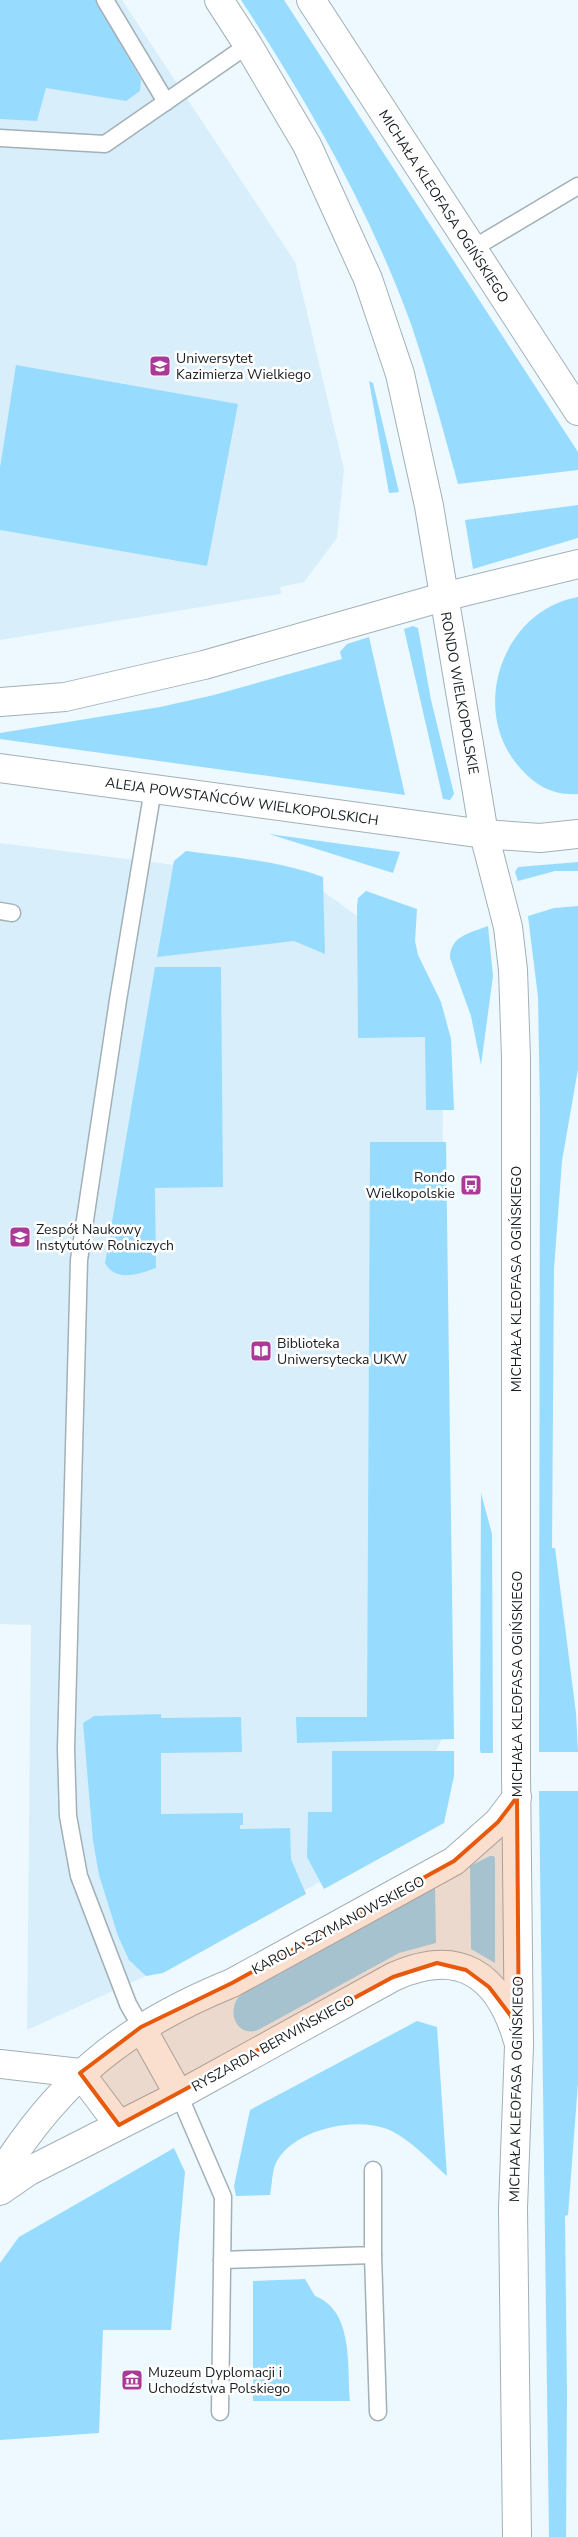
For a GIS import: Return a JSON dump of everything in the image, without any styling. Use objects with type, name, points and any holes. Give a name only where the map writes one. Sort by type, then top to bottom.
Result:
[{"type":"main road","points":[[0,702],[65,697],[204,665],[443,597],[423,477],[400,374],[368,279],[306,145],[248,45],[218,0]]},
{"type":"main road","name":"MICHAŁA KLEOFASA OGIŃSKIEGO","points":[[311,0],[578,411]]},
{"type":"main road","name":"RONDO WIELKOPOLSKIE","points":[[484,834],[443,597],[578,564]]},
{"type":"main road","name":"ALEJA POWSTAŃCÓW WIELKOPOLSKICH","points":[[0,768],[484,834]]},
{"type":"main road","points":[[484,834],[540,838],[578,834]]},
{"type":"main road","name":"MICHAŁA KLEOFASA OGIŃSKIEGO","points":[[484,834],[503,904],[514,970],[516,1058],[519,2046],[513,2208],[516,2537]]},
{"type":"main road","name":"KAROLA SZYMANOWSKIEGO","points":[[0,2175],[23,2139],[80,2073],[141,2026],[195,1998],[232,1983],[454,1861],[498,1822],[517,1797]]},
{"type":"main road","name":"RYSZARDA BERWIŃSKIEGO","points":[[0,2191],[29,2171],[179,2095],[393,1977],[426,1964],[454,1965],[478,1977],[490,1986],[511,2016],[519,2046]]},
{"type":"main road","points":[[141,2026],[179,2095]]},
{"type":"main road","points":[[0,2064],[80,2073],[119,2125]]},
{"type":"lane","points":[[105,0],[166,102]]},
{"type":"lane","points":[[0,138],[104,144],[248,45]]},
{"type":"lane","points":[[472,249],[578,186]]},
{"type":"lane","points":[[141,2026],[128,2004],[80,1876],[68,1816],[66,1749],[79,1260],[118,1000],[153,789]]},
{"type":"lane","points":[[179,2095],[223,2197],[220,2412]]},
{"type":"lane","points":[[373,2170],[373,2256],[378,2412]]},
{"type":"lane","points":[[222,2260],[373,2256]]},
{"type":"highlighted area","points":[[517,1797],[519,2046],[511,2016],[489,1987],[466,1970],[437,1963],[393,1977],[119,2125],[80,2073],[141,2027],[232,1983],[454,1861],[498,1822]]},
{"type":"shaded area","name":"Uniwersytet Kazimierza Wielkiego","points":[[0,0],[122,0],[295,262],[344,469],[337,538],[304,582],[280,587],[281,594],[0,640]]},
{"type":"shaded area","points":[[0,0],[96,0],[141,80],[140,91],[126,101],[46,88],[37,121],[0,119]]},
{"type":"shaded area","points":[[241,0],[284,0],[578,452],[578,470],[458,484],[411,324],[376,239],[313,117]]},
{"type":"shaded area","points":[[16,365],[238,404],[207,566],[0,530],[0,468]]},
{"type":"shaded area","points":[[369,381],[373,383],[399,492],[389,493]]},
{"type":"shaded area","points":[[578,505],[578,538],[473,569],[465,520]]},
{"type":"shaded area","points":[[578,597],[578,794],[569,794],[546,789],[521,769],[505,746],[497,720],[495,693],[501,667],[512,643],[529,622],[551,606]]},
{"type":"shaded area","points":[[413,626],[418,628],[431,700],[454,794],[450,800],[443,799],[404,629]]},
{"type":"shaded area","points":[[369,637],[405,795],[0,739],[0,733],[160,707],[214,695],[342,659],[340,652],[347,644]]},
{"type":"shaded area","points":[[269,834],[400,852],[393,873]]},
{"type":"shaded area","points":[[0,843],[310,882],[374,928],[443,1048],[442,1739],[388,1845],[146,1976],[27,2030],[31,1625],[0,1624]]},
{"type":"shaded area","points":[[186,851],[272,863],[323,877],[325,954],[294,941],[157,957],[174,861]]},
{"type":"shaded area","points":[[578,862],[578,871],[555,871],[518,881],[515,872],[518,867]]},
{"type":"shaded area","points":[[366,891],[417,909],[415,941],[418,955],[441,1002],[451,1039],[454,1110],[426,1110],[425,1037],[358,1038],[357,906],[358,898]]},
{"type":"shaded area","points":[[578,906],[578,1069],[562,1161],[554,1269],[552,1548],[555,1548],[576,1713],[578,1752],[539,1752],[540,1110],[538,997],[528,916],[554,908]]},
{"type":"shaded area","points":[[488,926],[493,976],[481,1065],[471,1016],[450,958],[453,945],[457,940],[468,933]]},
{"type":"shaded area","points":[[155,967],[221,967],[223,1187],[155,1188],[156,1268],[142,1273],[121,1275],[115,1273],[105,1263]]},
{"type":"shaded area","points":[[370,1142],[446,1142],[454,1739],[297,1743],[296,1717],[367,1717]]},
{"type":"shaded area","points":[[481,1493],[492,1534],[493,1753],[481,1753],[480,1750]]},
{"type":"shaded area","points":[[161,1714],[161,1718],[241,1717],[242,1752],[161,1753],[161,1814],[243,1813],[243,1825],[240,1825],[240,1829],[290,1828],[291,1859],[306,1894],[163,1973],[146,1976],[129,1960],[118,1936],[99,1875],[93,1841],[83,1723],[94,1716]]},
{"type":"shaded area","points":[[332,1751],[454,1751],[454,1776],[444,1823],[324,1889],[307,1857],[308,1812],[332,1812]]},
{"type":"shaded area","points":[[539,1791],[578,1791],[578,2083],[568,2215],[565,2216],[566,2537],[549,2537]]},
{"type":"shaded area","points":[[490,1856],[494,1856],[495,1859],[495,1963],[471,1949],[470,1866]]},
{"type":"shaded area","points":[[435,1886],[436,1943],[399,1953],[258,2030],[246,2031],[237,2024],[234,2007],[237,2000],[247,1990]]},
{"type":"shaded area","points":[[417,2021],[437,2027],[447,2176],[411,2144],[387,2129],[373,2125],[341,2125],[308,2135],[294,2143],[283,2153],[274,2168],[270,2195],[236,2196],[234,2186],[250,2110]]},
{"type":"shaded area","points":[[174,2148],[185,2172],[171,2330],[103,2330],[99,2433],[0,2440],[0,2263],[19,2237]]},
{"type":"shaded area","points":[[305,2279],[315,2296],[328,2303],[342,2327],[348,2356],[350,2401],[253,2401],[253,2281]]},
{"type":"place","name":"Uniwersytet Kazimierza Wielkiego","points":[[160,366]]},
{"type":"place","name":"Rondo Wielkopolskie","points":[[471,1185]]},
{"type":"place","name":"Zespół Naukowy Instytutów Rolniczych","points":[[20,1237]]},
{"type":"place","name":"Biblioteka Uniwersytecka UKW","points":[[261,1351]]},
{"type":"place","name":"Muzeum Dyplomacji i Uchodźstwa Polskiego","points":[[132,2380]]}]
